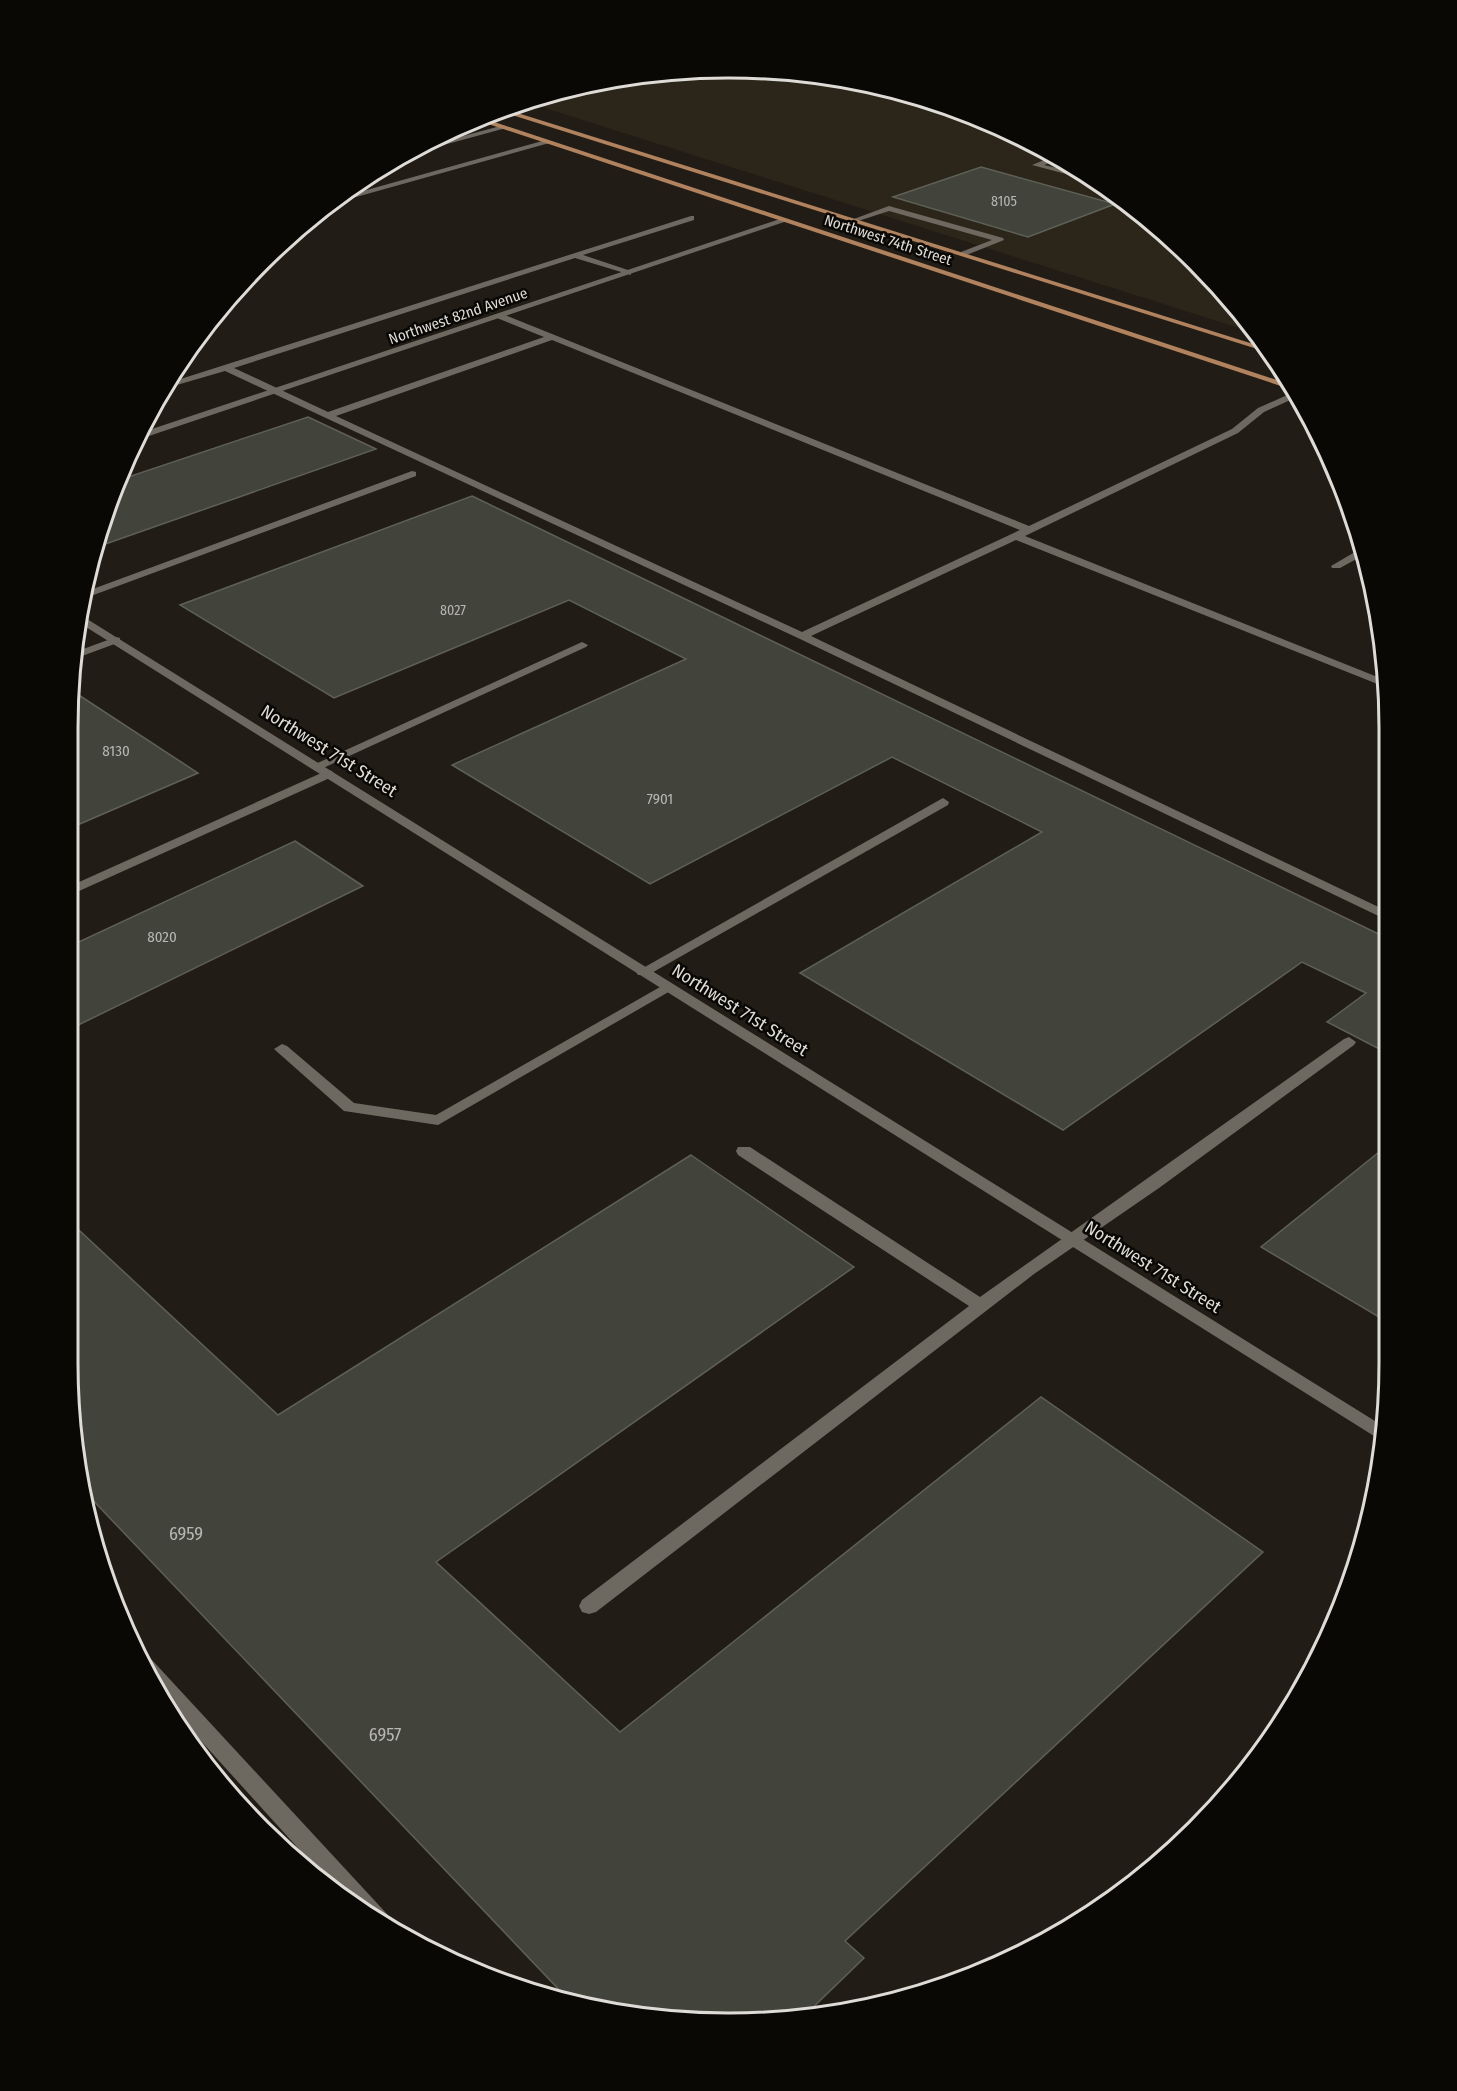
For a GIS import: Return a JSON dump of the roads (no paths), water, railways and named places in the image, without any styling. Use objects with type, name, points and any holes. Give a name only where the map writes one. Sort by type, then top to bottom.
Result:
[{"type":"main road","name":"Northwest 74th Street","points":[[515,114],[1255,347]]},
{"type":"main road","name":"Northwest 74th Street","points":[[491,124],[1280,384]]},
{"type":"street","points":[[443,144],[504,128]]},
{"type":"street","points":[[356,196],[549,142]]},
{"type":"street","points":[[1047,161],[1036,165],[1066,173]]},
{"type":"street","points":[[855,220],[889,208],[1000,240],[964,254]]},
{"type":"street","points":[[178,383],[691,218]]},
{"type":"street","name":"Northwest 82nd Avenue","points":[[149,433],[786,220]]},
{"type":"street","points":[[575,255],[628,273]]},
{"type":"street","points":[[500,316],[1029,530]]},
{"type":"street","points":[[329,415],[553,337]]},
{"type":"street","points":[[226,368],[802,636],[1379,912]]},
{"type":"street","points":[[802,636],[1235,431],[1261,410],[1288,397]]},
{"type":"street","points":[[92,593],[412,474]]},
{"type":"street","points":[[1016,536],[1377,681]]},
{"type":"street","points":[[1336,566],[1355,555]]},
{"type":"street","name":"Northwest 71st Street","points":[[87,622],[1375,1430]]},
{"type":"street","points":[[83,653],[116,640]]},
{"type":"street","points":[[78,887],[582,645]]},
{"type":"street","points":[[643,972],[943,802]]},
{"type":"street","points":[[282,1049],[349,1107],[438,1120],[667,987]]},
{"type":"street","points":[[589,1606],[1071,1239],[1162,1177],[1349,1042]]},
{"type":"street","points":[[744,1151],[981,1306]]},
{"type":"street","points":[[165,1688],[352,1892]]}]
